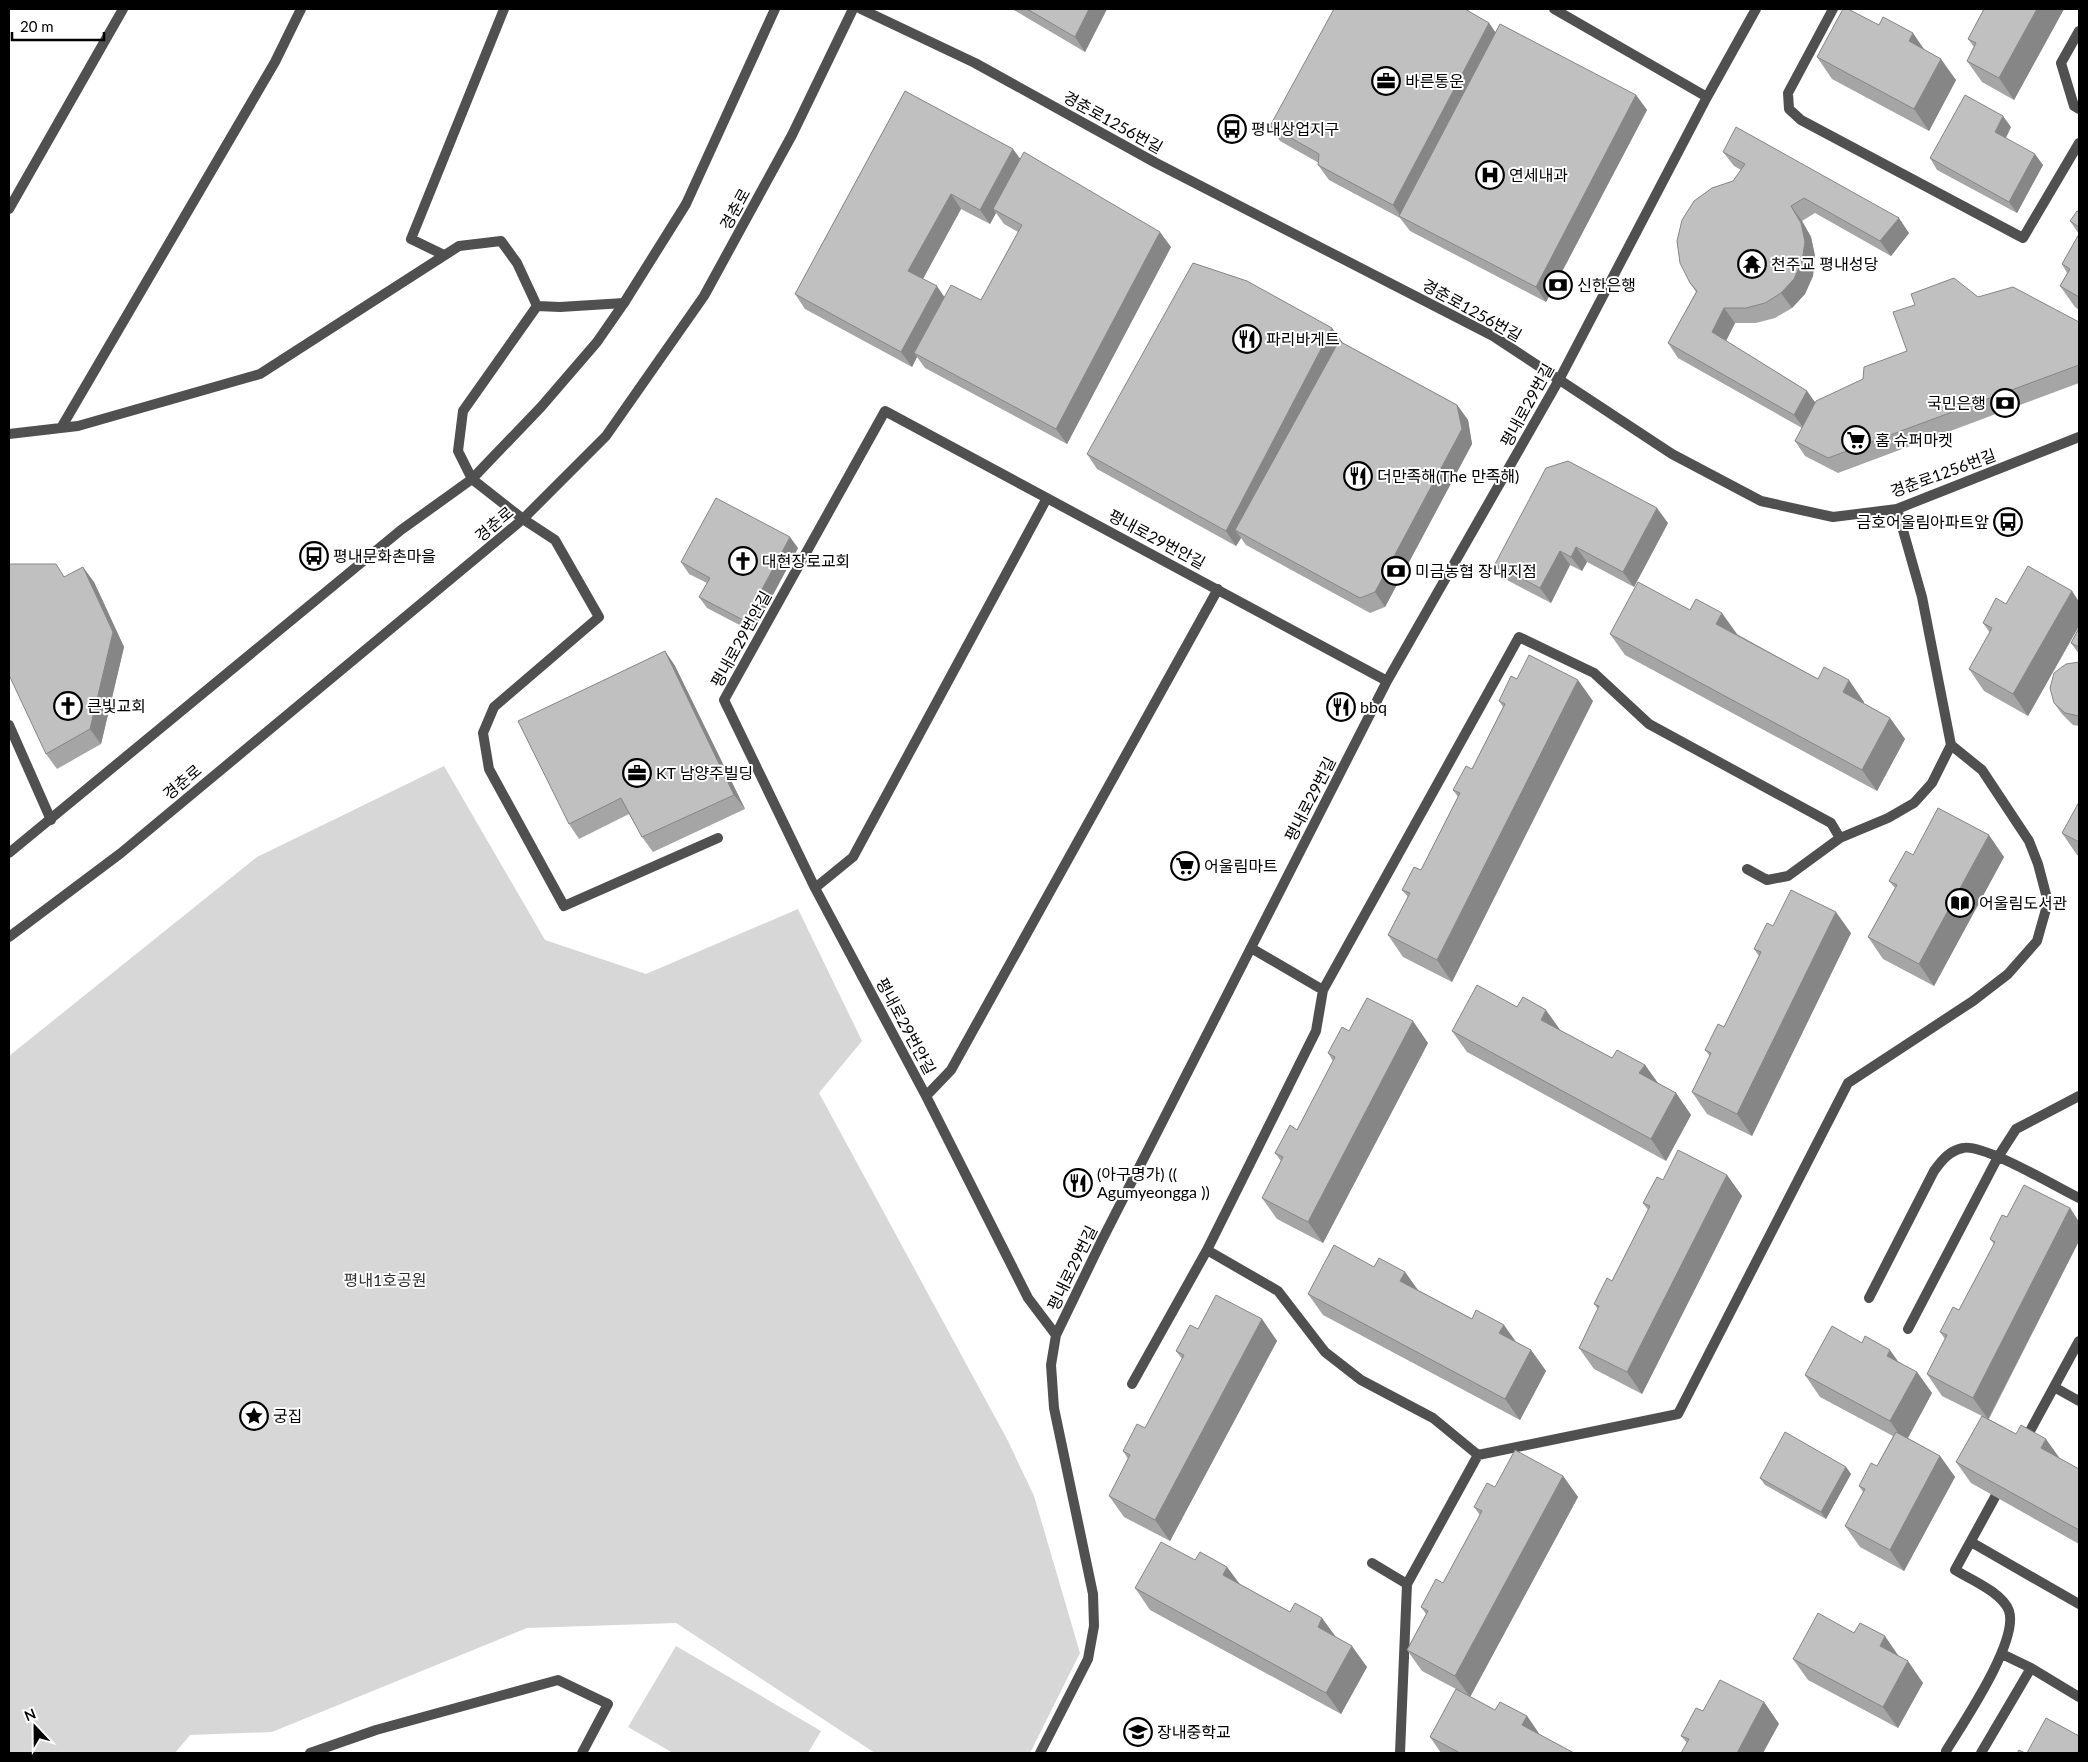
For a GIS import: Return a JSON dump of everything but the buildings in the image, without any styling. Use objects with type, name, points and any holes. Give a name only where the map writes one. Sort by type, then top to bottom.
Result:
[{"type":"street","points":[[9,210],[123,9]]},
{"type":"street","points":[[61,428],[274,62],[301,9]]},
{"type":"street","points":[[444,255],[411,239],[504,9]]},
{"type":"street","points":[[9,852],[51,820],[401,530],[472,478],[541,407],[597,342],[624,303],[686,204],[775,9]]},
{"type":"street","name":"경춘로","points":[[9,936],[121,853],[523,519],[606,436],[704,296],[792,135],[853,9]]},
{"type":"street","name":"경춘로1256번길","points":[[861,9],[975,63],[1156,163],[1493,336],[1560,378],[1672,454],[1761,501],[1834,517],[1897,509],[2079,437]]},
{"type":"street","points":[[1554,9],[1707,97]]},
{"type":"street","name":"평내로29번길","points":[[1040,1753],[1088,1659],[1094,1626],[1093,1594],[1054,1408],[1051,1365],[1056,1336],[1101,1242],[1387,681],[1560,378],[1707,97],[1756,9]]},
{"type":"street","points":[[1833,9],[1788,92],[1789,109],[1801,120],[2023,238],[2079,143]]},
{"type":"street","points":[[2079,31],[2061,63],[2074,106],[2079,109]]},
{"type":"street","points":[[9,434],[78,426],[260,374],[459,246],[501,241],[517,263],[537,306]]},
{"type":"street","points":[[537,306],[560,307],[624,303]]},
{"type":"street","points":[[537,306],[463,411],[458,451],[472,478],[523,519],[555,540],[599,617],[494,707],[483,733],[489,769],[564,906],[718,838]]},
{"type":"street","name":"평내로29번안길","points":[[1056,1336],[1028,1298],[926,1096],[815,888],[724,700],[885,411],[1387,681]]},
{"type":"street","points":[[815,888],[853,857],[1047,498]]},
{"type":"street","points":[[1747,869],[1767,880],[1788,876],[1840,838],[1888,818],[1914,803],[1932,783],[1951,745],[1922,597],[1897,509]]},
{"type":"street","points":[[926,1096],[951,1070],[1218,589]]},
{"type":"street","points":[[1132,1384],[1207,1250],[1316,1031],[1324,990],[1519,636],[1594,673],[1650,724],[1831,823],[1840,838]]},
{"type":"street","points":[[9,724],[51,820]]},
{"type":"street","points":[[1400,1753],[1407,1584],[1478,1455],[1678,1414],[1848,1084],[1973,1001],[2008,974],[2037,940],[2048,902],[2038,864],[2029,841],[1982,770],[1951,745]]},
{"type":"street","points":[[1251,948],[1324,990]]},
{"type":"street","points":[[1908,1329],[1998,1157],[2016,1129],[2079,1096]]},
{"type":"street","points":[[1869,1298],[1934,1171],[1946,1155],[1964,1147],[1983,1150],[2079,1198]]},
{"type":"street","points":[[1207,1250],[1278,1291],[1325,1352],[1361,1380],[1433,1418],[1478,1455]]},
{"type":"street","points":[[2020,1450],[2079,1341]]},
{"type":"street","points":[[2054,1387],[2079,1401]]},
{"type":"street","points":[[1946,1751],[2002,1654],[2011,1628],[2009,1610],[1996,1594],[1955,1570],[1995,1497]]},
{"type":"street","points":[[1971,1542],[2079,1604]]},
{"type":"street","points":[[1372,1563],[1407,1584]]},
{"type":"street","points":[[2002,1654],[2031,1668],[2079,1697]]},
{"type":"street","points":[[1981,1753],[2031,1668]]},
{"type":"street","points":[[310,1753],[376,1730],[558,1680],[608,1704],[582,1753]]},
{"type":"green space","name":"평내1호공원","points":[[444,766],[545,940],[646,974],[798,909],[862,1041],[819,1093],[1008,1441],[1034,1496],[1080,1653],[1030,1753],[875,1753],[676,1623],[527,1628],[272,1732],[190,1735],[175,1753],[9,1753],[9,1056],[257,857]]},
{"type":"green space","points":[[676,1646],[821,1731],[808,1753],[673,1753],[628,1727]]},
{"type":"place","name":"바른통운","points":[[1386,81]]},
{"type":"place","name":"평내상업지구","points":[[1232,129]]},
{"type":"place","name":"연세내과","points":[[1490,175]]},
{"type":"place","name":"천주교 평내성당","points":[[1752,264]]},
{"type":"place","name":"신한은행","points":[[1558,285]]},
{"type":"place","name":"파리바게트","points":[[1247,339]]},
{"type":"place","name":"국민은행","points":[[2005,403]]},
{"type":"place","name":"홈 슈퍼마켓","points":[[1856,440]]},
{"type":"place","name":"더만족해(The 만족해)","points":[[1358,476]]},
{"type":"place","name":"금호어울림아파트앞","points":[[2008,522]]},
{"type":"place","name":"평내문화촌마을","points":[[314,556]]},
{"type":"place","name":"대현장로교회","points":[[743,561]]},
{"type":"place","name":"미금농협 장내지점","points":[[1396,571]]},
{"type":"place","name":"큰빛교회","points":[[68,706]]},
{"type":"place","name":"bbq","points":[[1341,707]]},
{"type":"place","name":"KT 남양주빌딩","points":[[637,773]]},
{"type":"place","name":"어울림마트","points":[[1185,866]]},
{"type":"place","name":"어울림도서관","points":[[1960,903]]},
{"type":"place","name":"(아구명가) (( Agumyeongga ))","points":[[1078,1183]]},
{"type":"place","name":"궁집","points":[[254,1416]]},
{"type":"place","name":"장내중학교","points":[[1138,1732]]}]
